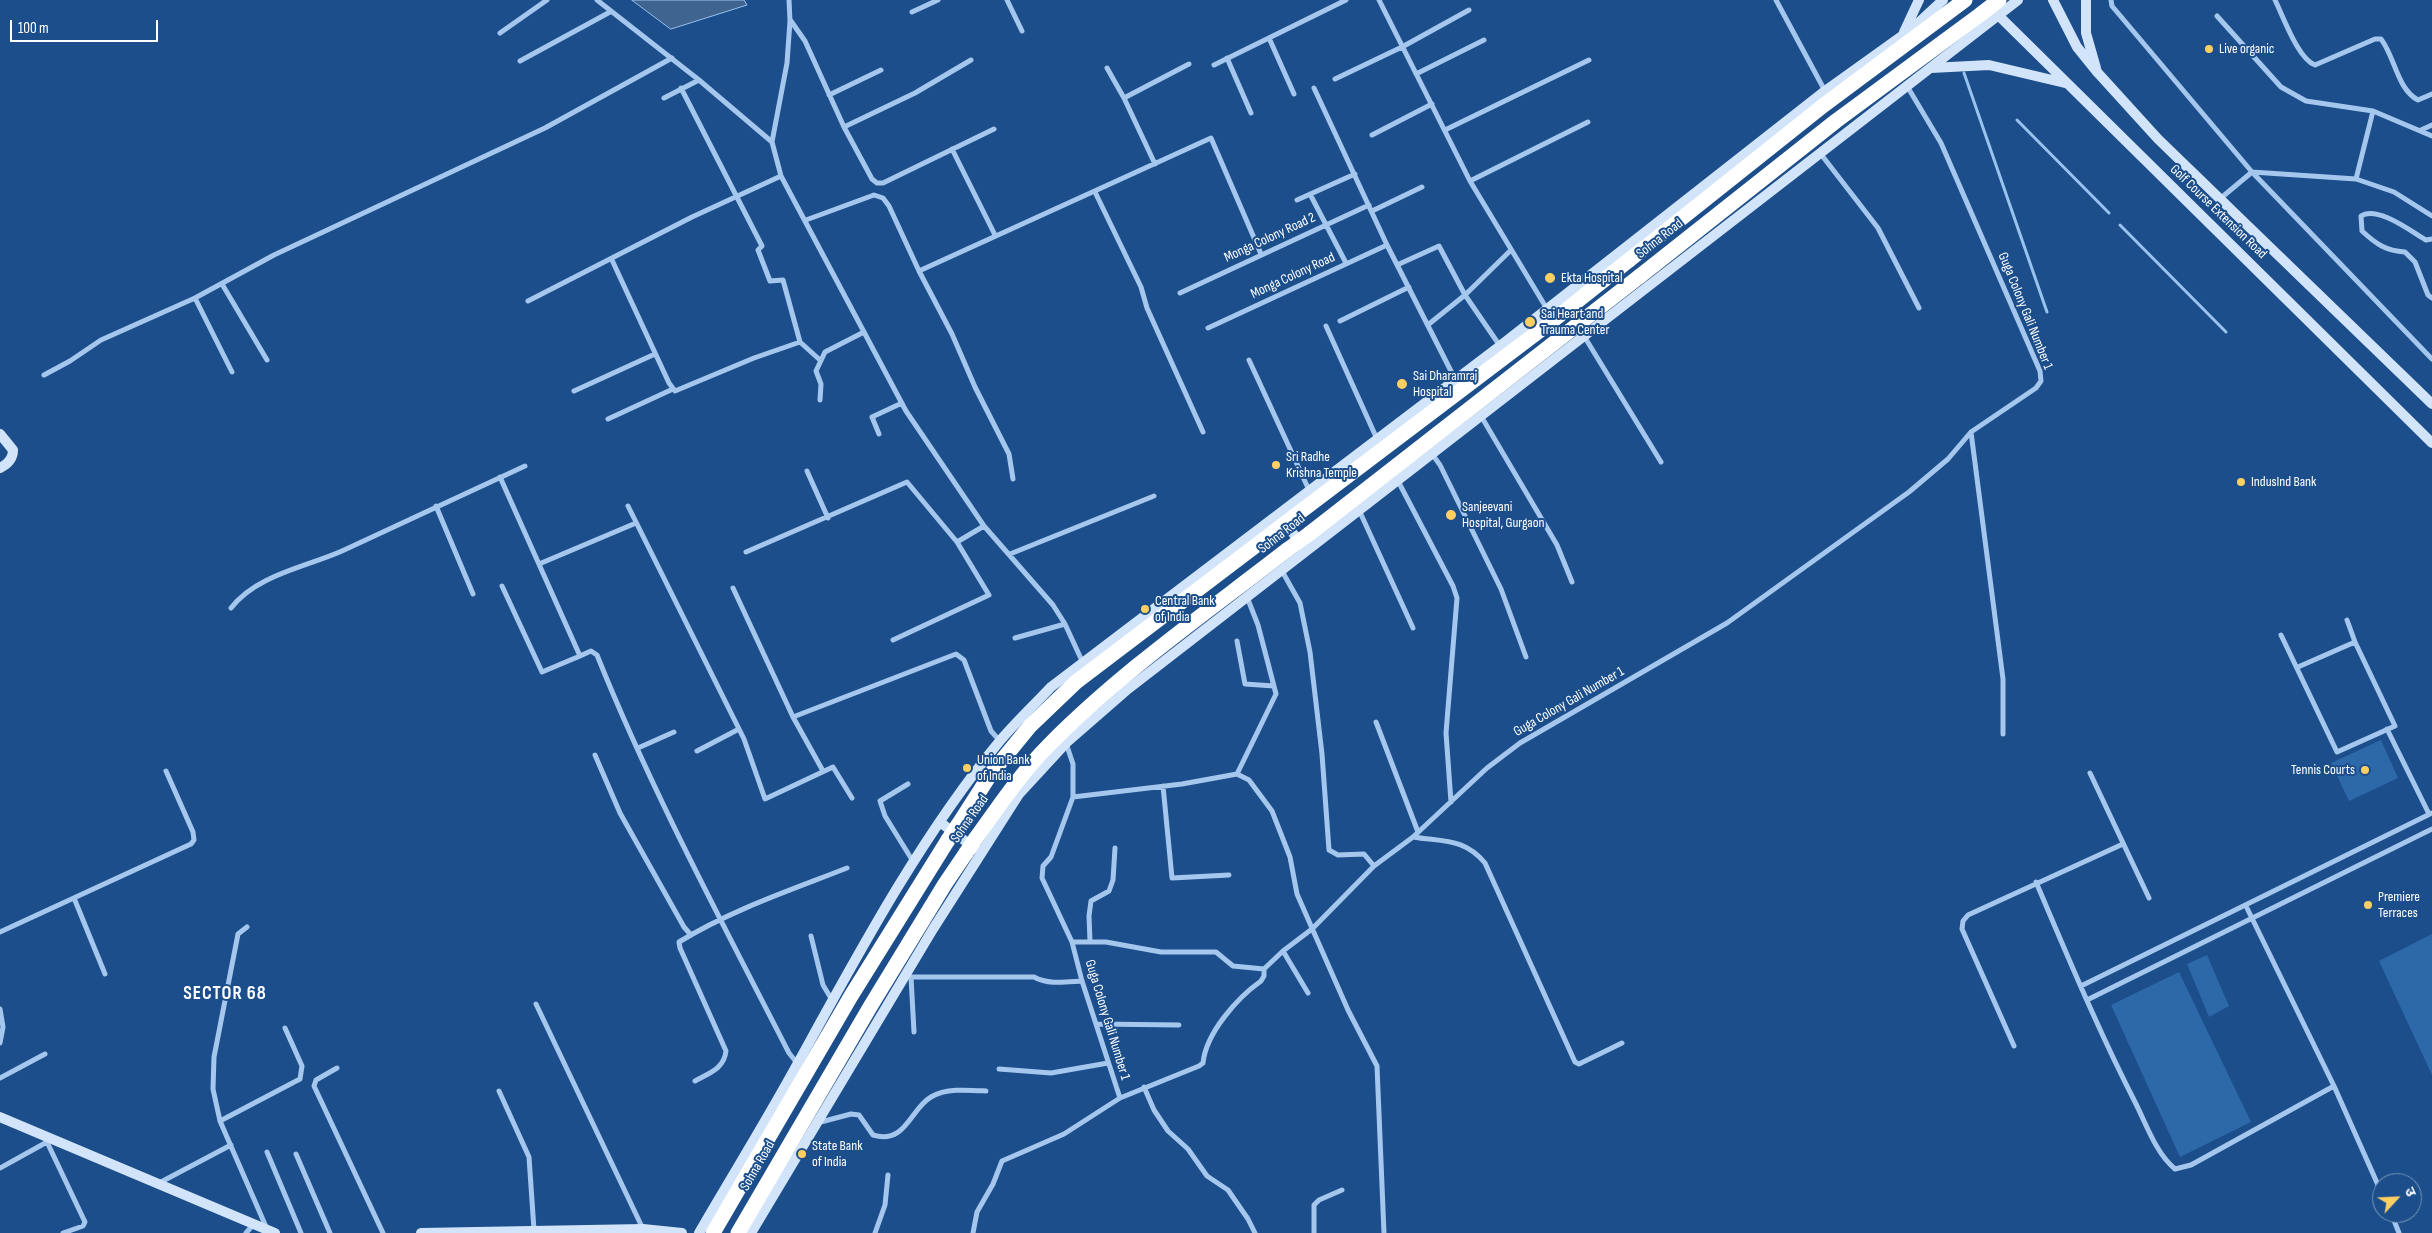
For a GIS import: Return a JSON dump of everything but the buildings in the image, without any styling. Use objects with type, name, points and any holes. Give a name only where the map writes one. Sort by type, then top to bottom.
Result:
[{"type":"highway","name":"Sohna Road","points":[[713,1233],[851,996],[948,840],[990,775],[1030,726],[1076,682],[1548,325],[1629,260],[1636,247],[1965,0]]},
{"type":"highway","name":"Sohna Road","points":[[738,1233],[880,991],[966,853],[1011,788],[1047,746],[1098,697],[1984,7],[1999,0]]},
{"type":"main road","points":[[1902,35],[1919,0]]},
{"type":"main road","points":[[699,1233],[798,1064],[832,1000],[914,864],[968,782],[1000,741],[1051,687],[1455,379],[1636,247],[1825,91],[1902,35],[1944,0]]},
{"type":"main road","points":[[751,1233],[1019,794],[1066,743],[1100,711],[2018,0]]},
{"type":"main road","name":"Golf Course Extension Road","points":[[2053,0],[2077,47],[2158,139],[2432,404]]},
{"type":"main road","points":[[2086,0],[2086,33],[2098,73]]},
{"type":"main road","name":"Golf Course Extension Road","points":[[1984,7],[1998,16],[2432,443]]},
{"type":"main road","points":[[1931,68],[1989,66],[2066,83]]},
{"type":"main road","points":[[1636,247],[1655,282]]},
{"type":"main road","points":[[0,434],[13,450],[13,456],[6,465],[0,468]]},
{"type":"main road","points":[[1278,514],[1306,551]]},
{"type":"main road","points":[[941,823],[982,853]]},
{"type":"main road","points":[[0,1117],[49,1140],[271,1231]]},
{"type":"main road","points":[[421,1233],[643,1229],[682,1233]]},
{"type":"street","points":[[500,33],[546,0]]},
{"type":"street","points":[[597,0],[610,12],[672,58],[772,142]]},
{"type":"street","points":[[789,0],[790,21],[782,98],[772,142],[781,176],[902,403],[984,526],[1045,595],[1065,624],[1083,663]]},
{"type":"street","points":[[912,12],[938,0]]},
{"type":"street","points":[[1007,0],[1022,31]]},
{"type":"street","points":[[1214,64],[1346,0]]},
{"type":"street","points":[[1379,0],[1470,181],[1548,310]]},
{"type":"street","points":[[1776,0],[1825,91]]},
{"type":"street","points":[[2111,0],[2112,6],[2252,172],[2432,359]]},
{"type":"street","points":[[2274,0],[2302,55],[2310,63],[2315,65],[2375,39],[2381,39],[2405,88],[2413,98],[2418,100],[2432,94]]},
{"type":"street","points":[[1335,79],[1469,10]]},
{"type":"street","points":[[520,62],[610,12]]},
{"type":"street","points":[[2217,16],[2281,87],[2306,101],[2373,111],[2432,136]]},
{"type":"street","points":[[790,21],[806,42],[844,127],[872,179],[877,183],[883,183],[994,129]]},
{"type":"street","points":[[1269,38],[1294,94]]},
{"type":"street","points":[[1416,74],[1484,40]]},
{"type":"street","points":[[44,375],[102,340],[195,298],[274,255],[545,128],[672,58]]},
{"type":"street","points":[[1227,58],[1251,113]]},
{"type":"street","points":[[844,127],[915,93],[971,60]]},
{"type":"street","points":[[1445,130],[1588,60]]},
{"type":"street","points":[[1124,98],[1189,64]]},
{"type":"street","points":[[1107,68],[1124,98],[1155,164]]},
{"type":"street","points":[[829,95],[881,70]]},
{"type":"street","points":[[664,98],[699,80]]},
{"type":"street","name":"Guga Colony Gali Number 1","points":[[1066,743],[1072,764],[1073,797],[1050,857],[1043,866],[1042,878],[1072,942],[1082,981],[1120,1098],[1203,1063],[1205,1048],[1234,1003],[1261,981],[1264,976],[1264,969],[1283,951],[1312,929],[1374,866],[1413,837],[1487,768],[1533,733],[1727,623],[1909,492],[1948,459],[1971,432],[2036,388],[2041,381],[2040,371],[1941,143],[1907,86]]},
{"type":"street","points":[[681,88],[762,246],[758,250],[770,281],[783,280],[800,342],[820,360]]},
{"type":"street","points":[[1314,88],[1387,245],[1429,324],[1455,379]]},
{"type":"street","points":[[1372,135],[1432,104]]},
{"type":"street","points":[[2356,179],[2373,111]]},
{"type":"street","points":[[1470,181],[1588,122]]},
{"type":"street","points":[[2421,130],[2432,125]]},
{"type":"street","points":[[919,271],[1211,138],[1261,254]]},
{"type":"street","points":[[952,149],[995,235]]},
{"type":"street","points":[[1820,153],[1878,228],[1919,308]]},
{"type":"street","points":[[2221,198],[2252,172],[2356,179],[2394,192],[2430,215],[2432,208]]},
{"type":"street","points":[[1297,200],[1355,174]]},
{"type":"street","points":[[528,301],[736,196],[781,176]]},
{"type":"street","points":[[1372,211],[1422,187]]},
{"type":"street","points":[[1095,192],[1141,287],[1147,308],[1203,432]]},
{"type":"street","points":[[1310,194],[1346,264]]},
{"type":"street","points":[[806,220],[874,195],[883,198],[952,334],[975,387],[1009,454],[1013,479]]},
{"type":"street","name":"Monga Colony Road 2","points":[[1180,293],[1370,205]]},
{"type":"street","points":[[2432,239],[2426,240],[2400,223],[2374,213],[2365,213],[2361,216],[2362,231],[2375,243],[2390,251],[2405,252],[2415,262],[2428,295],[2432,298]]},
{"type":"street","name":"Monga Colony Road","points":[[1208,328],[1387,245]]},
{"type":"street","points":[[1397,265],[1439,246],[1465,295],[1500,346]]},
{"type":"street","points":[[1429,324],[1465,295],[1511,250]]},
{"type":"street","points":[[612,260],[655,354],[673,389],[678,392],[754,358],[800,342]]},
{"type":"street","points":[[222,284],[267,360]]},
{"type":"street","points":[[1340,321],[1409,287]]},
{"type":"street","points":[[195,298],[232,372]]},
{"type":"street","points":[[1326,326],[1377,439]]},
{"type":"street","points":[[820,400],[822,384],[816,371],[825,352],[864,332]]},
{"type":"street","points":[[1584,336],[1662,462]]},
{"type":"street","points":[[574,391],[655,354]]},
{"type":"street","points":[[1249,360],[1309,490]]},
{"type":"street","points":[[608,419],[673,389]]},
{"type":"street","points":[[879,434],[872,417],[902,403]]},
{"type":"street","points":[[1481,416],[1558,545],[1572,582]]},
{"type":"street","points":[[1971,432],[2003,679],[2003,734]]},
{"type":"street","points":[[1432,454],[1440,465],[1501,589],[1526,658]]},
{"type":"street","points":[[232,608],[237,601],[266,581],[340,552],[525,466]]},
{"type":"street","points":[[807,471],[828,518]]},
{"type":"street","points":[[500,477],[580,656]]},
{"type":"street","points":[[1397,481],[1453,586],[1457,598],[1446,733],[1450,802]]},
{"type":"street","points":[[746,552],[828,518],[906,482],[957,542],[989,595],[893,640]]},
{"type":"street","points":[[1010,554],[1154,496]]},
{"type":"street","points":[[436,506],[474,594]]},
{"type":"street","points":[[628,506],[739,730],[765,799],[833,767],[852,798]]},
{"type":"street","points":[[1359,510],[1413,628]]},
{"type":"street","points":[[538,564],[636,523]]},
{"type":"street","points":[[957,542],[984,526]]},
{"type":"street","points":[[1282,570],[1300,603],[1310,652],[1322,754],[1329,850],[1338,855],[1364,854],[1374,866]]},
{"type":"street","points":[[502,586],[542,672],[591,651],[596,655],[638,748],[721,920],[789,1053],[798,1064]]},
{"type":"street","points":[[733,588],[793,717],[823,771]]},
{"type":"street","points":[[1237,774],[1276,694],[1258,625],[1247,597]]},
{"type":"street","points":[[2281,635],[2298,667],[2337,752],[2395,726],[2355,642],[2347,620]]},
{"type":"street","points":[[1016,638],[1065,624]]},
{"type":"street","points":[[1236,640],[1245,684],[1274,686]]},
{"type":"street","points":[[2298,667],[2355,642]]},
{"type":"street","points":[[793,717],[956,654],[964,660],[991,731],[1000,741]]},
{"type":"street","points":[[1376,722],[1418,832]]},
{"type":"street","points":[[2081,986],[2431,814],[2388,729]]},
{"type":"street","points":[[697,751],[739,730]]},
{"type":"street","points":[[638,748],[674,732]]},
{"type":"street","points":[[595,755],[620,813],[684,928],[691,935]]},
{"type":"street","points":[[0,932],[191,844],[194,840],[193,832],[166,771]]},
{"type":"street","points":[[2090,773],[2149,898]]},
{"type":"street","points":[[1073,797],[1237,774],[1249,780],[1272,811],[1290,857],[1297,894],[1377,1066],[1384,1233]]},
{"type":"street","points":[[908,784],[880,801],[885,816],[914,864]]},
{"type":"street","points":[[1162,786],[1172,878],[1229,875]]},
{"type":"street","points":[[2087,1000],[2432,829]]},
{"type":"street","points":[[1413,837],[1465,845],[1485,863],[1575,1062],[1579,1064],[1586,1062],[1622,1043]]},
{"type":"street","points":[[2014,1046],[1962,929],[1963,921],[1968,915],[2036,882],[2123,844]]},
{"type":"street","points":[[1090,941],[1088,916],[1091,901],[1109,891],[1115,848]]},
{"type":"street","points":[[695,1082],[719,1068],[725,1060],[726,1051],[679,942],[721,920],[786,891],[847,868]]},
{"type":"street","points":[[2036,882],[2087,1000],[2160,1152],[2165,1160],[2175,1169],[2191,1165],[2334,1086]]},
{"type":"street","points":[[74,898],[105,974]]},
{"type":"street","points":[[2246,906],[2334,1086],[2373,1173]]},
{"type":"street","points":[[247,927],[238,934],[214,1057],[212,1089],[220,1121],[271,1231]]},
{"type":"street","points":[[811,936],[823,985],[832,1000]]},
{"type":"street","points":[[1072,942],[1090,941],[1161,952],[1216,952],[1233,966],[1264,969]]},
{"type":"street","points":[[1283,951],[1308,993]]},
{"type":"street","points":[[914,1032],[909,976],[1034,977],[1041,981],[1082,981]]},
{"type":"street","points":[[536,1004],[643,1229]]},
{"type":"street","points":[[0,1009],[3,1026],[0,1043]]},
{"type":"street","points":[[1096,1024],[1179,1025]]},
{"type":"street","points":[[220,1121],[300,1079],[302,1066],[285,1028]]},
{"type":"street","points":[[0,1078],[45,1054]]},
{"type":"street","points":[[999,1070],[1051,1073],[1108,1063]]},
{"type":"street","points":[[337,1068],[316,1080],[314,1086],[383,1233]]},
{"type":"street","points":[[1144,1087],[1154,1110],[1168,1131],[1188,1149],[1207,1176],[1228,1190],[1248,1219],[1255,1233]]},
{"type":"street","points":[[817,1124],[851,1114],[859,1115],[873,1135],[884,1137],[896,1134],[909,1124],[917,1111],[932,1096],[959,1090],[986,1091]]},
{"type":"street","points":[[499,1091],[529,1157],[534,1231]]},
{"type":"street","points":[[973,1233],[977,1212],[994,1184],[1002,1161],[1064,1134],[1120,1098]]},
{"type":"street","points":[[0,1168],[49,1140],[84,1222],[83,1226],[65,1233]]},
{"type":"street","points":[[159,1184],[231,1145]]},
{"type":"street","points":[[267,1152],[301,1233]]},
{"type":"street","points":[[296,1154],[330,1233]]},
{"type":"street","points":[[875,1233],[885,1205],[888,1175]]},
{"type":"street","points":[[1314,1233],[1314,1205],[1319,1200],[1342,1190]]},
{"type":"street","points":[[246,1233],[254,1224]]},
{"type":"shaded area","points":[[632,0],[744,0],[747,5],[671,29]]},
{"type":"shaded area","name":"Tennis Courts","points":[[2381,740],[2398,778],[2349,801],[2331,763]]},
{"type":"shaded area","points":[[2432,934],[2432,1075],[2379,961]]},
{"type":"shaded area","points":[[2207,955],[2229,1006],[2209,1017],[2187,964]]},
{"type":"shaded area","points":[[2179,972],[2251,1122],[2180,1157],[2111,1005]]},
{"type":"waterway","points":[[1964,73],[2047,312]]},
{"type":"waterway","points":[[2017,120],[2109,213]]},
{"type":"waterway","points":[[2120,225],[2226,332]]},
{"type":"place","name":"Live organic","points":[[2209,49]]},
{"type":"place","name":"Ekta Hospital","points":[[1550,278]]},
{"type":"place","name":"Sai Heart and Trauma Center","points":[[1530,322]]},
{"type":"place","name":"Sai Dharamraj Hospital","points":[[1402,384]]},
{"type":"place","name":"Sri Radhe Krishna Temple","points":[[1276,465]]},
{"type":"place","name":"IndusInd Bank","points":[[2241,482]]},
{"type":"place","name":"Sanjeevani Hospital, Gurgaon","points":[[1451,515]]},
{"type":"place","name":"Central Bank of India","points":[[1145,609]]},
{"type":"place","name":"Union Bank of India","points":[[967,768]]},
{"type":"place","name":"Tennis Courts","points":[[2365,770]]},
{"type":"place","name":"Premiere Terraces","points":[[2368,905]]},
{"type":"place","name":"State Bank of India","points":[[802,1154]]},
{"type":"district","name":"SECTOR 68","points":[[225,994]]}]
